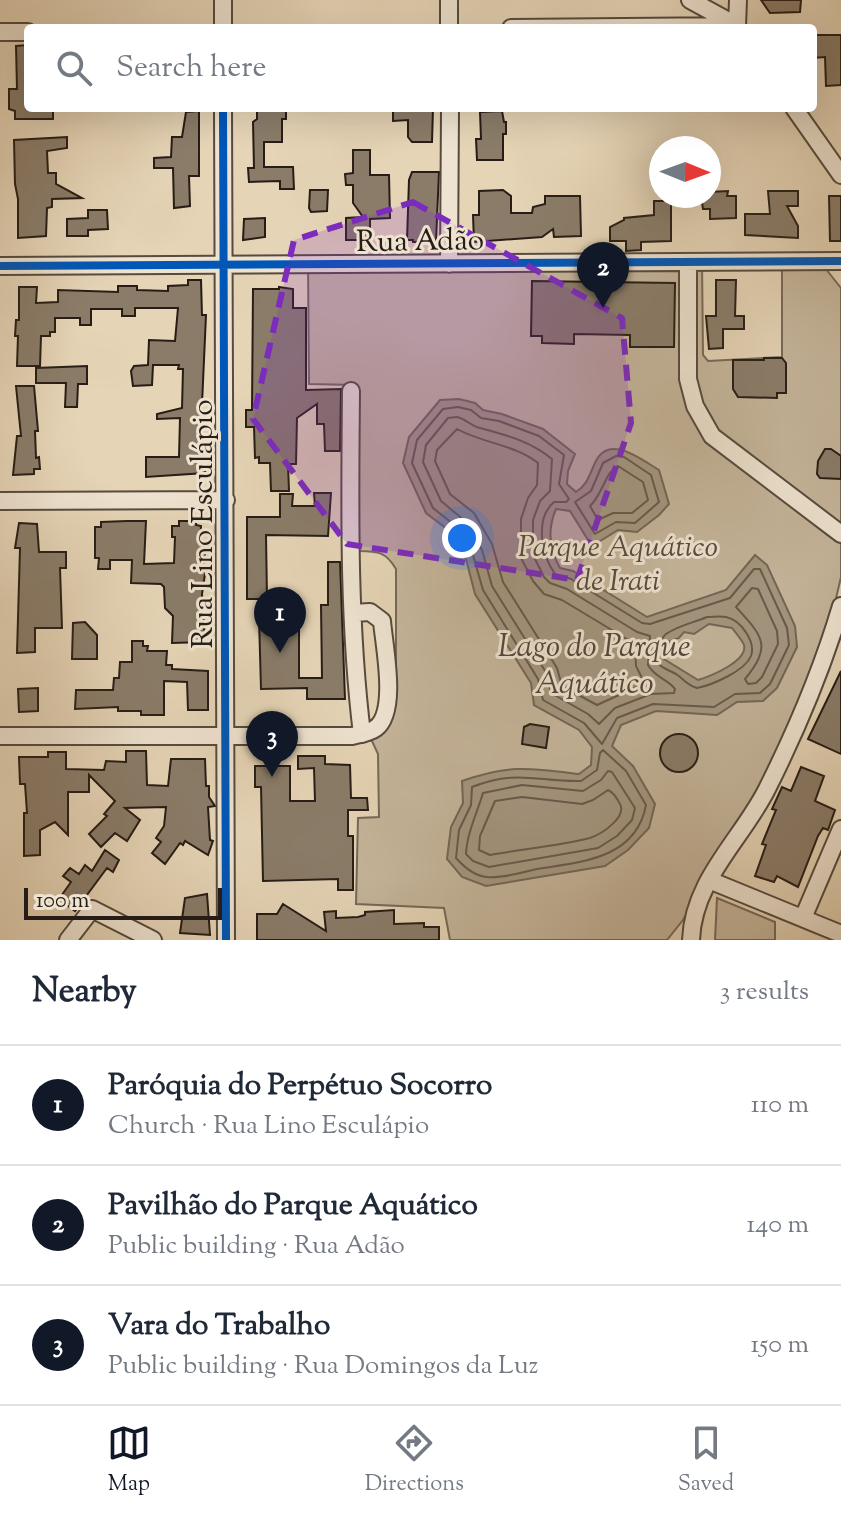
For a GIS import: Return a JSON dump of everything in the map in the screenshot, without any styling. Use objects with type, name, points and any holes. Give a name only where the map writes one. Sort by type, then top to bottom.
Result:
[{"type":"street","points":[[223,0],[223,24]]},
{"type":"street","points":[[449,0],[449,24]]},
{"type":"street","points":[[690,0],[733,24]]},
{"type":"street","points":[[738,0],[738,24]]},
{"type":"street","points":[[0,32],[24,32]]},
{"type":"street","name":"Rua Lino Esculápio","points":[[223,112],[226,940]]},
{"type":"street","points":[[449,264],[450,112]]},
{"type":"street","points":[[797,112],[835,157],[841,175]]},
{"type":"street","name":"Rua Adão","points":[[0,266],[841,261]]},
{"type":"street","points":[[688,262],[688,379],[695,406],[712,436],[841,534]]},
{"type":"street","points":[[821,263],[841,276]]},
{"type":"street","points":[[351,391],[349,551],[362,734]]},
{"type":"street","points":[[0,501],[226,500]]},
{"type":"street","points":[[691,940],[696,902],[766,792],[812,695],[841,606]]},
{"type":"street","points":[[0,736],[362,734],[379,726],[389,699],[382,621],[370,612],[353,613]]},
{"type":"street","points":[[803,918],[841,829]]},
{"type":"street","points":[[709,880],[841,934]]},
{"type":"street","points":[[68,940],[92,909],[153,940]]},
{"type":"highlighted area","points":[[413,202],[622,318],[631,423],[577,580],[347,544],[253,419],[294,240]]},
{"type":"green space","name":"Parque Aquático de Irati","points":[[702,263],[703,355],[708,361],[782,357],[782,263],[821,263],[841,288],[841,577],[827,637],[807,692],[761,785],[683,920],[667,940],[450,940],[444,908],[356,904],[358,818],[379,817],[378,754],[372,741],[355,735],[391,719],[396,703],[396,569],[381,554],[359,551],[356,385],[309,384],[308,265]]},
{"type":"green space","points":[[717,898],[775,922],[775,940],[715,940]]},
{"type":"water","name":"Lago do Parque Aquático","points":[[459,399],[475,403],[483,410],[543,429],[575,454],[567,484],[576,492],[585,483],[600,455],[607,450],[633,454],[659,470],[669,504],[637,532],[618,530],[597,543],[588,540],[570,511],[556,509],[550,539],[560,568],[573,571],[647,617],[726,590],[755,555],[767,565],[795,626],[797,647],[777,688],[763,701],[737,702],[717,715],[656,711],[621,725],[612,746],[633,766],[655,804],[649,828],[628,850],[605,866],[486,886],[462,877],[447,859],[451,827],[463,803],[462,781],[520,769],[579,774],[591,765],[592,747],[579,730],[534,705],[531,683],[475,594],[466,559],[451,532],[426,513],[403,463],[409,437],[440,400]],"holes":[[[709,624],[732,628],[743,643],[744,651],[735,662],[711,675],[698,680],[664,659],[670,641],[684,632],[694,634]]]},
{"type":"building","points":[[761,0],[801,0],[800,12],[770,13]]},
{"type":"building","points":[[817,35],[841,35],[841,85],[826,86],[825,57],[817,58]]},
{"type":"building","points":[[24,45],[24,112],[53,112],[53,119],[15,119],[15,111],[9,109],[9,89],[17,89],[16,46]]},
{"type":"building","points":[[186,112],[199,112],[199,176],[189,176],[190,206],[174,208],[173,168],[154,168],[154,158],[171,157],[172,137],[182,137]]},
{"type":"building","points":[[257,112],[286,112],[286,119],[282,119],[282,142],[264,142],[264,167],[293,167],[294,189],[280,189],[280,181],[249,182],[248,168],[254,168],[253,122],[257,119]]},
{"type":"building","points":[[393,112],[433,112],[432,142],[412,142],[408,137],[408,120],[393,121]]},
{"type":"building","points":[[480,112],[502,112],[506,122],[503,160],[477,160],[476,139],[481,139]]},
{"type":"building","points":[[67,137],[67,148],[47,151],[48,173],[56,173],[56,184],[82,198],[52,199],[52,207],[47,208],[46,236],[18,238],[14,140]]},
{"type":"building","points":[[353,150],[370,150],[370,175],[389,175],[390,218],[370,219],[370,246],[359,245],[359,240],[346,240],[346,218],[363,217],[353,203],[353,185],[346,185],[345,174],[353,173]]},
{"type":"building","points":[[412,172],[439,172],[436,241],[407,240],[409,180]]},
{"type":"building","points":[[310,190],[328,190],[327,211],[311,212]]},
{"type":"building","points":[[503,190],[511,196],[511,213],[532,213],[533,207],[545,204],[545,196],[580,196],[581,236],[554,237],[553,229],[542,237],[474,242],[473,215],[479,215],[479,191]]},
{"type":"building","points":[[721,191],[728,191],[727,196],[736,196],[736,218],[710,219],[710,209],[703,209],[721,208]]},
{"type":"building","points":[[768,191],[798,191],[798,206],[787,206],[798,226],[798,238],[745,235],[745,214],[770,214]]},
{"type":"building","points":[[829,196],[841,196],[841,241],[830,241]]},
{"type":"building","points":[[654,208],[671,208],[671,241],[641,242],[641,250],[626,251],[626,241],[610,241],[610,227],[624,218],[654,215]]},
{"type":"building","points":[[88,210],[107,210],[108,229],[88,230],[88,236],[67,236],[67,219],[88,218]]},
{"type":"building","points":[[265,218],[265,237],[243,240],[244,219]]},
{"type":"building","points":[[188,280],[201,280],[202,315],[206,315],[200,449],[207,449],[205,473],[146,477],[146,457],[179,457],[180,418],[157,419],[157,414],[182,408],[183,369],[178,369],[179,365],[153,365],[152,385],[133,386],[131,371],[134,366],[148,365],[149,340],[175,341],[178,308],[135,308],[135,316],[122,316],[122,309],[91,309],[91,325],[80,325],[80,318],[55,318],[55,332],[50,332],[50,336],[41,336],[40,366],[17,366],[18,336],[15,336],[16,320],[19,320],[19,287],[37,287],[36,303],[58,302],[58,290],[118,292],[118,286],[137,286],[137,290],[168,291],[168,286],[188,285]]},
{"type":"building","points":[[716,280],[736,280],[735,316],[744,316],[744,329],[723,329],[723,348],[709,349],[706,316],[716,316]]},
{"type":"building","points":[[532,281],[675,283],[674,347],[630,347],[630,335],[574,334],[574,344],[542,343],[542,336],[531,336]]},
{"type":"building","points":[[253,289],[293,289],[293,308],[306,308],[306,390],[341,389],[340,451],[325,451],[324,424],[317,424],[317,404],[297,418],[296,464],[288,464],[289,491],[271,491],[270,463],[259,463],[259,457],[255,458],[254,427],[246,427],[246,410],[252,410]]},
{"type":"building","points":[[782,358],[786,363],[786,393],[777,393],[777,398],[738,397],[733,389],[733,360]]},
{"type":"building","points":[[87,366],[87,384],[78,384],[77,407],[65,407],[66,383],[36,383],[36,368]]},
{"type":"building","points":[[16,386],[34,386],[38,431],[35,431],[36,458],[39,457],[40,469],[34,469],[34,474],[13,475],[17,436],[21,436]]},
{"type":"building","points":[[825,449],[831,449],[841,456],[841,479],[820,478],[817,474],[818,461]]},
{"type":"building","points":[[314,493],[331,493],[328,536],[266,535],[267,599],[247,599],[247,517],[280,517],[280,494],[293,494],[292,506],[315,506]]},
{"type":"building","points":[[146,521],[144,564],[174,563],[175,537],[172,537],[172,526],[179,526],[179,521],[196,521],[196,525],[201,526],[200,544],[205,552],[206,567],[202,594],[205,642],[172,643],[173,616],[165,608],[164,587],[161,584],[131,583],[132,560],[110,560],[110,569],[98,569],[95,527],[101,527],[101,522]]},
{"type":"building","points":[[19,523],[37,524],[39,552],[66,552],[66,568],[60,568],[62,628],[35,628],[35,652],[17,653],[20,548],[15,548]]},
{"type":"building","points":[[328,562],[340,562],[345,699],[307,699],[307,688],[261,689],[259,618],[279,613],[299,616],[299,678],[322,678],[321,605],[328,605]]},
{"type":"building","points":[[85,622],[97,635],[97,659],[72,659],[73,623]]},
{"type":"building","points":[[132,641],[143,641],[143,646],[148,646],[147,651],[167,651],[166,665],[172,665],[172,669],[208,671],[208,710],[188,710],[187,682],[164,681],[164,715],[118,711],[118,707],[75,709],[76,690],[113,690],[114,678],[119,678],[120,662],[132,662]]},
{"type":"building","points":[[841,671],[841,754],[808,739]]},
{"type":"building","points":[[38,688],[38,711],[19,712],[18,689]]},
{"type":"building","points":[[530,724],[549,727],[546,748],[522,744],[524,727]]},
{"type":"building","points":[[679,734],[692,740],[698,753],[692,766],[679,772],[666,766],[660,753],[666,740]]},
{"type":"building","points":[[126,751],[146,751],[147,785],[168,786],[171,759],[205,759],[206,786],[209,786],[209,797],[215,806],[208,807],[210,840],[213,841],[208,855],[185,841],[183,845],[180,843],[165,864],[152,853],[161,842],[156,838],[164,826],[166,807],[125,808],[140,820],[127,841],[115,833],[101,847],[89,834],[107,816],[104,814],[115,801],[89,775],[89,792],[68,792],[68,835],[55,822],[40,830],[40,855],[24,856],[24,813],[27,813],[25,784],[20,784],[19,757],[48,757],[48,752],[66,752],[66,769],[104,770],[106,761],[126,762]]},
{"type":"building","points":[[298,756],[325,756],[325,764],[350,765],[351,798],[367,798],[368,810],[348,810],[348,836],[353,836],[353,890],[338,890],[338,879],[263,881],[261,787],[255,787],[255,766],[290,766],[290,801],[315,801],[314,768],[298,769]]},
{"type":"building","points":[[801,767],[824,776],[815,801],[835,810],[828,830],[823,828],[818,836],[798,887],[777,876],[774,882],[755,876],[766,845],[762,844],[776,810],[772,809],[782,787],[791,791]]},
{"type":"building","points":[[105,850],[119,860],[113,872],[107,868],[75,911],[59,899],[71,882],[63,876],[70,868],[79,874],[85,865],[92,871]]},
{"type":"building","points":[[207,894],[210,935],[180,933],[185,898]]},
{"type":"building","points":[[283,904],[326,931],[324,912],[336,911],[336,918],[394,910],[394,924],[424,923],[424,927],[439,927],[439,940],[257,940],[257,914],[277,914]]},
{"type":"cycle path","points":[[223,112],[226,940]]},
{"type":"cycle path","points":[[0,266],[841,261]]},
{"type":"place","name":"Pavilhão do Parque Aquático","points":[[603,308]]},
{"type":"place","name":"Paróquia do Perpétuo Socorro","points":[[280,653]]},
{"type":"place","name":"Vara do Trabalho","points":[[272,777]]}]
